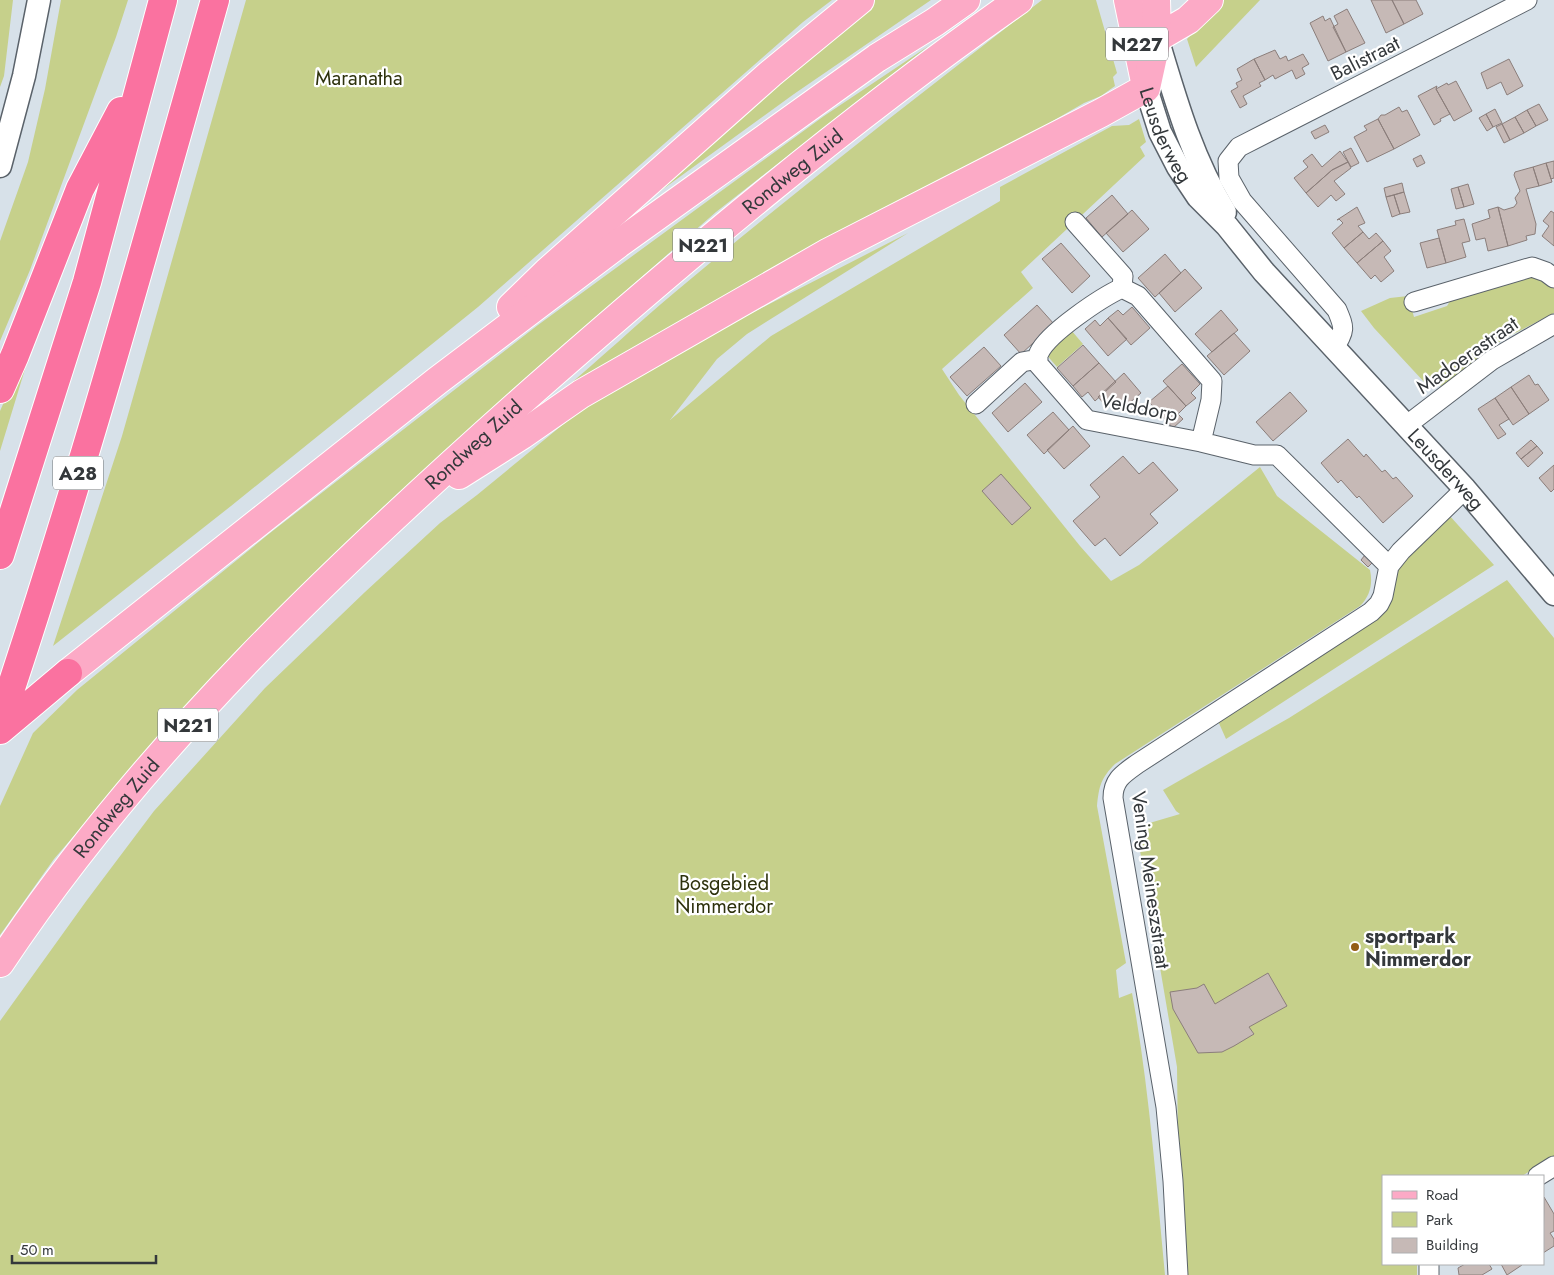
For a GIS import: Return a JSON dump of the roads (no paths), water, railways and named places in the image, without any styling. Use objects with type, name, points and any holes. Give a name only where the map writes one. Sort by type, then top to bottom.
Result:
[{"type":"highway","name":"A28","points":[[0,555],[87,282],[163,0]]},
{"type":"highway","name":"A28","points":[[0,721],[24,650],[127,312],[215,0]]},
{"type":"highway","name":"A28","points":[[0,389],[80,189],[144,67]]},
{"type":"highway","points":[[0,730],[68,673]]},
{"type":"main road","name":"N221","points":[[437,380],[547,272],[770,74],[860,0]]},
{"type":"main road","name":"Rondweg Zuid","points":[[68,673],[437,380],[618,244],[877,58],[935,22],[966,0]]},
{"type":"main road","name":"Rondweg Zuid","points":[[0,963],[76,858],[161,753],[259,649],[402,510],[482,436],[726,225],[815,152],[1020,0]]},
{"type":"main road","name":"Leusderweg","points":[[1128,0],[1157,38]]},
{"type":"main road","name":"Leusderweg","points":[[1128,0],[1146,88]]},
{"type":"main road","name":"Leusderweg","points":[[1156,0],[1157,38]]},
{"type":"main road","points":[[1146,88],[1157,38],[1188,20],[1210,0]]},
{"type":"main road","name":"N221","points":[[402,510],[522,435],[581,394],[829,252],[1113,107],[1146,88]]},
{"type":"street","points":[[0,166],[24,76],[39,0]]},
{"type":"street","name":"Balistraat","points":[[1228,161],[1239,147],[1527,0]]},
{"type":"street","name":"Leusderweg","points":[[1157,38],[1174,97],[1197,161],[1205,194]]},
{"type":"street","name":"Leusderweg","points":[[1146,88],[1160,132],[1178,167],[1226,214],[1227,226],[1264,272],[1465,489],[1554,594]]},
{"type":"street","name":"Leusderweg","points":[[1228,161],[1229,178],[1242,201],[1337,310],[1344,326],[1334,348]]},
{"type":"street","points":[[976,404],[1022,362],[1038,359],[1039,352],[1056,334],[1108,294],[1122,288],[1123,276],[1075,222]]},
{"type":"street","points":[[1414,302],[1532,266],[1554,278]]},
{"type":"street","name":"Velddorp","points":[[1122,288],[1138,296],[1212,381],[1211,400],[1201,442]]},
{"type":"street","name":"Madoerastraat","points":[[1407,425],[1492,360],[1554,324]]},
{"type":"street","name":"Velddorp","points":[[1038,359],[1038,364],[1087,420],[1201,442],[1254,455],[1277,455],[1389,566]]},
{"type":"street","points":[[1389,566],[1447,505],[1465,489]]},
{"type":"street","name":"Vening Meineszstraat","points":[[1178,1275],[1173,1181],[1166,1107],[1113,798],[1113,788],[1124,774],[1137,764],[1371,612],[1379,604],[1389,566]]},
{"type":"street","points":[[1540,1175],[1554,1166]]},
{"type":"place","name":"sportpark Nimmerdor","points":[[1355,947]]},
{"type":"park label","name":"Maranatha","points":[[359,78]]},
{"type":"park label","name":"Bosgebied Nimmerdor","points":[[724,894]]}]
